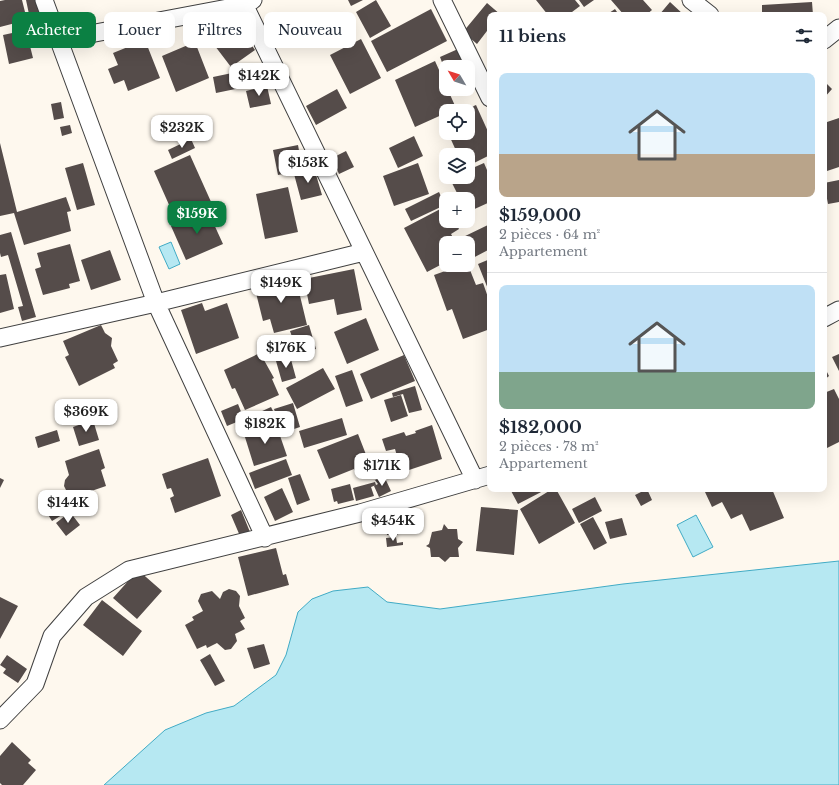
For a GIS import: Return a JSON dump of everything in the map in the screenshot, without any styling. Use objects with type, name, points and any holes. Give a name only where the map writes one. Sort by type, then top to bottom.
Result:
[{"type":"street","points":[[44,0],[48,12]]},
{"type":"street","points":[[442,0],[487,92]]},
{"type":"street","points":[[691,0],[706,12]]},
{"type":"street","points":[[0,720],[34,684],[52,636],[86,597],[130,570],[265,538],[483,478],[364,252],[246,2],[96,32]]},
{"type":"street","points":[[827,38],[839,28]]},
{"type":"street","points":[[61,48],[156,303],[265,538]]},
{"type":"street","points":[[0,338],[156,303],[364,252]]},
{"type":"street","points":[[827,316],[839,310]]},
{"type":"water","points":[[171,242],[180,264],[169,269],[159,247]]},
{"type":"water","points":[[696,515],[713,547],[693,557],[677,525]]},
{"type":"water","points":[[839,561],[839,785],[104,785],[165,730],[206,713],[234,706],[276,675],[286,655],[298,612],[312,599],[333,591],[368,587],[387,602],[440,609],[623,584]]},
{"type":"building","points":[[22,0],[25,12],[12,12],[12,24],[0,27],[0,1]]},
{"type":"building","points":[[26,0],[40,0],[43,12],[29,12]]},
{"type":"building","points":[[348,0],[363,0],[351,6]]},
{"type":"building","points":[[376,0],[391,26],[370,38],[356,12]]},
{"type":"building","points":[[536,0],[575,0],[580,6],[572,12],[546,12]]},
{"type":"building","points":[[579,0],[594,0],[584,7]]},
{"type":"building","points":[[611,0],[643,0],[652,10],[650,12],[621,12]]},
{"type":"building","points":[[670,2],[681,12],[662,12]]},
{"type":"building","points":[[812,2],[813,12],[762,12],[762,5]]},
{"type":"building","points":[[487,3],[498,12],[487,12],[487,31],[477,44],[463,32]]},
{"type":"building","points":[[431,9],[447,41],[387,72],[371,41]]},
{"type":"building","points":[[12,33],[12,48],[30,48],[33,58],[9,64],[3,35]]},
{"type":"building","points":[[361,39],[381,78],[350,94],[330,55],[344,48],[356,48],[356,42]]},
{"type":"building","points":[[183,47],[197,48],[209,78],[176,92],[162,56]]},
{"type":"building","points":[[125,48],[148,48],[160,78],[128,91],[124,80],[114,84],[108,69],[118,65],[113,53]]},
{"type":"building","points":[[216,48],[254,48],[255,50],[231,67]]},
{"type":"building","points":[[458,49],[463,60],[441,60],[440,57]]},
{"type":"building","points":[[435,61],[439,70],[439,96],[451,96],[454,104],[439,104],[439,116],[415,127],[395,80]]},
{"type":"building","points":[[261,67],[265,83],[216,93],[213,77]]},
{"type":"building","points":[[827,84],[832,89],[827,95]]},
{"type":"building","points":[[267,86],[271,104],[250,108],[246,91]]},
{"type":"building","points":[[337,89],[347,108],[316,125],[306,106]]},
{"type":"building","points":[[61,102],[64,118],[54,120],[51,104]]},
{"type":"building","points":[[476,105],[487,129],[487,156],[475,162],[475,148],[455,148],[451,140],[475,140]]},
{"type":"building","points":[[839,118],[839,167],[827,171],[827,122]]},
{"type":"building","points":[[70,125],[72,133],[62,136],[60,127]]},
{"type":"building","points":[[414,136],[423,156],[398,168],[389,148]]},
{"type":"building","points":[[191,139],[195,148],[172,159],[168,150]]},
{"type":"building","points":[[0,143],[17,212],[66,197],[71,211],[67,212],[71,231],[24,245],[14,213],[0,216]]},
{"type":"building","points":[[298,145],[300,156],[304,155],[307,169],[278,175],[273,150]]},
{"type":"building","points":[[346,151],[354,167],[339,174],[332,158]]},
{"type":"building","points":[[190,155],[212,204],[180,218],[175,205],[170,207],[154,171]]},
{"type":"building","points":[[83,163],[95,205],[77,210],[65,168]]},
{"type":"building","points":[[418,163],[429,194],[394,206],[383,176]]},
{"type":"building","points":[[484,163],[487,170],[487,203],[475,209],[475,192],[456,192],[452,184],[475,184],[475,167]]},
{"type":"building","points":[[314,168],[322,195],[301,200],[294,174]]},
{"type":"building","points":[[839,180],[839,202],[828,204],[827,182]]},
{"type":"building","points":[[288,187],[298,232],[265,239],[256,194]]},
{"type":"building","points":[[439,192],[439,208],[411,221],[405,209]]},
{"type":"building","points":[[207,209],[223,244],[186,260],[171,226]]},
{"type":"building","points":[[439,210],[439,228],[459,229],[451,234],[452,236],[439,236],[439,266],[427,272],[404,228]]},
{"type":"building","points":[[487,225],[487,251],[475,257],[475,236],[465,236]]},
{"type":"building","points":[[11,232],[36,317],[22,321],[18,307],[23,306],[8,255],[1,257],[0,253],[0,235]]},
{"type":"building","points":[[70,244],[80,281],[69,284],[70,288],[43,295],[35,269],[41,267],[37,253]]},
{"type":"building","points":[[110,250],[121,280],[91,290],[81,260]]},
{"type":"building","points":[[487,260],[487,286],[478,264]]},
{"type":"building","points":[[354,269],[362,310],[337,315],[334,299],[309,304],[304,279]]},
{"type":"building","points":[[442,272],[471,272],[476,285],[483,283],[487,294],[487,330],[463,339],[452,309],[447,311],[434,275]]},
{"type":"building","points":[[6,274],[14,309],[0,313],[0,275]]},
{"type":"building","points":[[295,275],[307,325],[274,333],[270,319],[263,321],[254,285]]},
{"type":"building","points":[[202,303],[205,311],[227,303],[239,338],[196,354],[181,310]]},
{"type":"building","points":[[366,318],[379,350],[347,364],[334,332]]},
{"type":"building","points":[[101,325],[105,333],[112,338],[111,346],[118,361],[113,364],[115,368],[79,386],[65,357],[69,355],[63,341]]},
{"type":"building","points":[[309,325],[316,349],[298,354],[290,331]]},
{"type":"building","points":[[260,353],[274,378],[272,379],[279,395],[245,410],[235,388],[232,389],[224,370]]},
{"type":"building","points":[[839,354],[839,371],[832,357]]},
{"type":"building","points":[[404,355],[415,381],[371,399],[360,374]]},
{"type":"building","points":[[290,356],[296,378],[282,382],[276,361]]},
{"type":"building","points":[[323,368],[335,389],[297,409],[286,388]]},
{"type":"building","points":[[352,370],[363,401],[346,407],[335,376]]},
{"type":"building","points":[[415,386],[422,410],[409,413],[403,394],[393,397],[392,393]]},
{"type":"building","points":[[834,389],[839,399],[839,442],[827,448],[827,392]]},
{"type":"building","points":[[401,395],[408,416],[391,422],[384,400]]},
{"type":"building","points":[[293,403],[300,427],[282,433],[274,409]]},
{"type":"building","points":[[238,404],[244,419],[227,426],[221,411]]},
{"type":"building","points":[[271,407],[277,419],[256,428],[255,426],[243,432],[238,422]]},
{"type":"building","points":[[342,418],[347,435],[304,448],[299,431]]},
{"type":"building","points":[[93,420],[99,440],[79,446],[73,427]]},
{"type":"building","points":[[276,424],[287,456],[254,466],[244,434]]},
{"type":"building","points":[[432,425],[442,459],[397,474],[392,458],[397,456],[395,449],[386,451],[382,439],[404,432],[406,436]]},
{"type":"building","points":[[57,430],[60,441],[38,448],[35,437]]},
{"type":"building","points":[[358,434],[372,470],[357,476],[354,469],[329,479],[317,450]]},
{"type":"building","points":[[99,449],[105,468],[101,470],[106,486],[74,497],[73,491],[66,490],[64,486],[65,480],[69,475],[65,461]]},
{"type":"building","points":[[208,458],[221,496],[175,513],[170,498],[174,496],[171,488],[167,489],[162,474]]},
{"type":"building","points":[[286,459],[292,475],[255,489],[249,473]]},
{"type":"building","points":[[300,474],[310,500],[297,505],[288,478]]},
{"type":"building","points":[[384,476],[391,491],[379,497],[374,486],[378,484],[375,480]]},
{"type":"building","points":[[0,478],[4,480],[0,488]]},
{"type":"building","points":[[375,482],[376,485],[371,487],[374,496],[356,501],[353,488]]},
{"type":"building","points":[[350,484],[354,500],[338,504],[337,501],[334,502],[331,489]]},
{"type":"building","points":[[282,488],[293,512],[275,521],[264,497]]},
{"type":"building","points":[[512,492],[541,492],[518,504]]},
{"type":"building","points":[[547,492],[558,492],[575,523],[539,544],[520,509]]},
{"type":"building","points":[[641,492],[648,492],[652,500],[641,506],[635,495]]},
{"type":"building","points":[[705,492],[773,492],[784,518],[750,531],[742,514],[731,519],[722,502],[712,507]]},
{"type":"building","points":[[595,497],[602,511],[579,523],[572,509]]},
{"type":"building","points":[[60,501],[67,512],[52,521],[45,510]]},
{"type":"building","points":[[481,507],[518,510],[514,555],[476,551]]},
{"type":"building","points":[[241,510],[250,532],[240,536],[231,515]]},
{"type":"building","points":[[70,512],[80,525],[66,536],[56,523]]},
{"type":"building","points":[[593,517],[607,543],[594,550],[580,524]]},
{"type":"building","points":[[397,518],[398,535],[387,535],[386,519]]},
{"type":"building","points":[[622,518],[627,535],[610,539],[605,522]]},
{"type":"building","points":[[444,524],[448,529],[457,529],[458,539],[463,542],[458,548],[459,557],[450,557],[445,562],[439,557],[431,557],[430,548],[426,546],[429,544],[432,532],[442,530]]},
{"type":"building","points":[[396,537],[397,543],[403,542],[403,545],[387,547],[386,538]]},
{"type":"building","points":[[276,548],[283,575],[286,574],[289,585],[248,596],[238,557]]},
{"type":"building","points":[[138,570],[162,591],[137,619],[113,598]]},
{"type":"building","points":[[229,589],[236,591],[240,596],[239,606],[245,618],[240,621],[245,629],[235,634],[237,641],[231,649],[225,650],[217,643],[207,648],[206,645],[197,649],[185,625],[194,620],[192,617],[203,611],[198,601],[201,594],[212,591],[220,599],[223,592]]},
{"type":"building","points":[[0,597],[18,606],[0,639]]},
{"type":"building","points":[[102,600],[142,631],[123,656],[83,625]]},
{"type":"building","points":[[264,644],[270,664],[254,669],[247,648]]},
{"type":"building","points":[[210,654],[225,681],[215,686],[200,660]]},
{"type":"building","points":[[7,655],[27,669],[18,683],[3,673],[6,669],[0,665]]},
{"type":"building","points":[[12,742],[31,760],[28,763],[36,770],[23,785],[2,785],[0,783],[0,756]]}]
